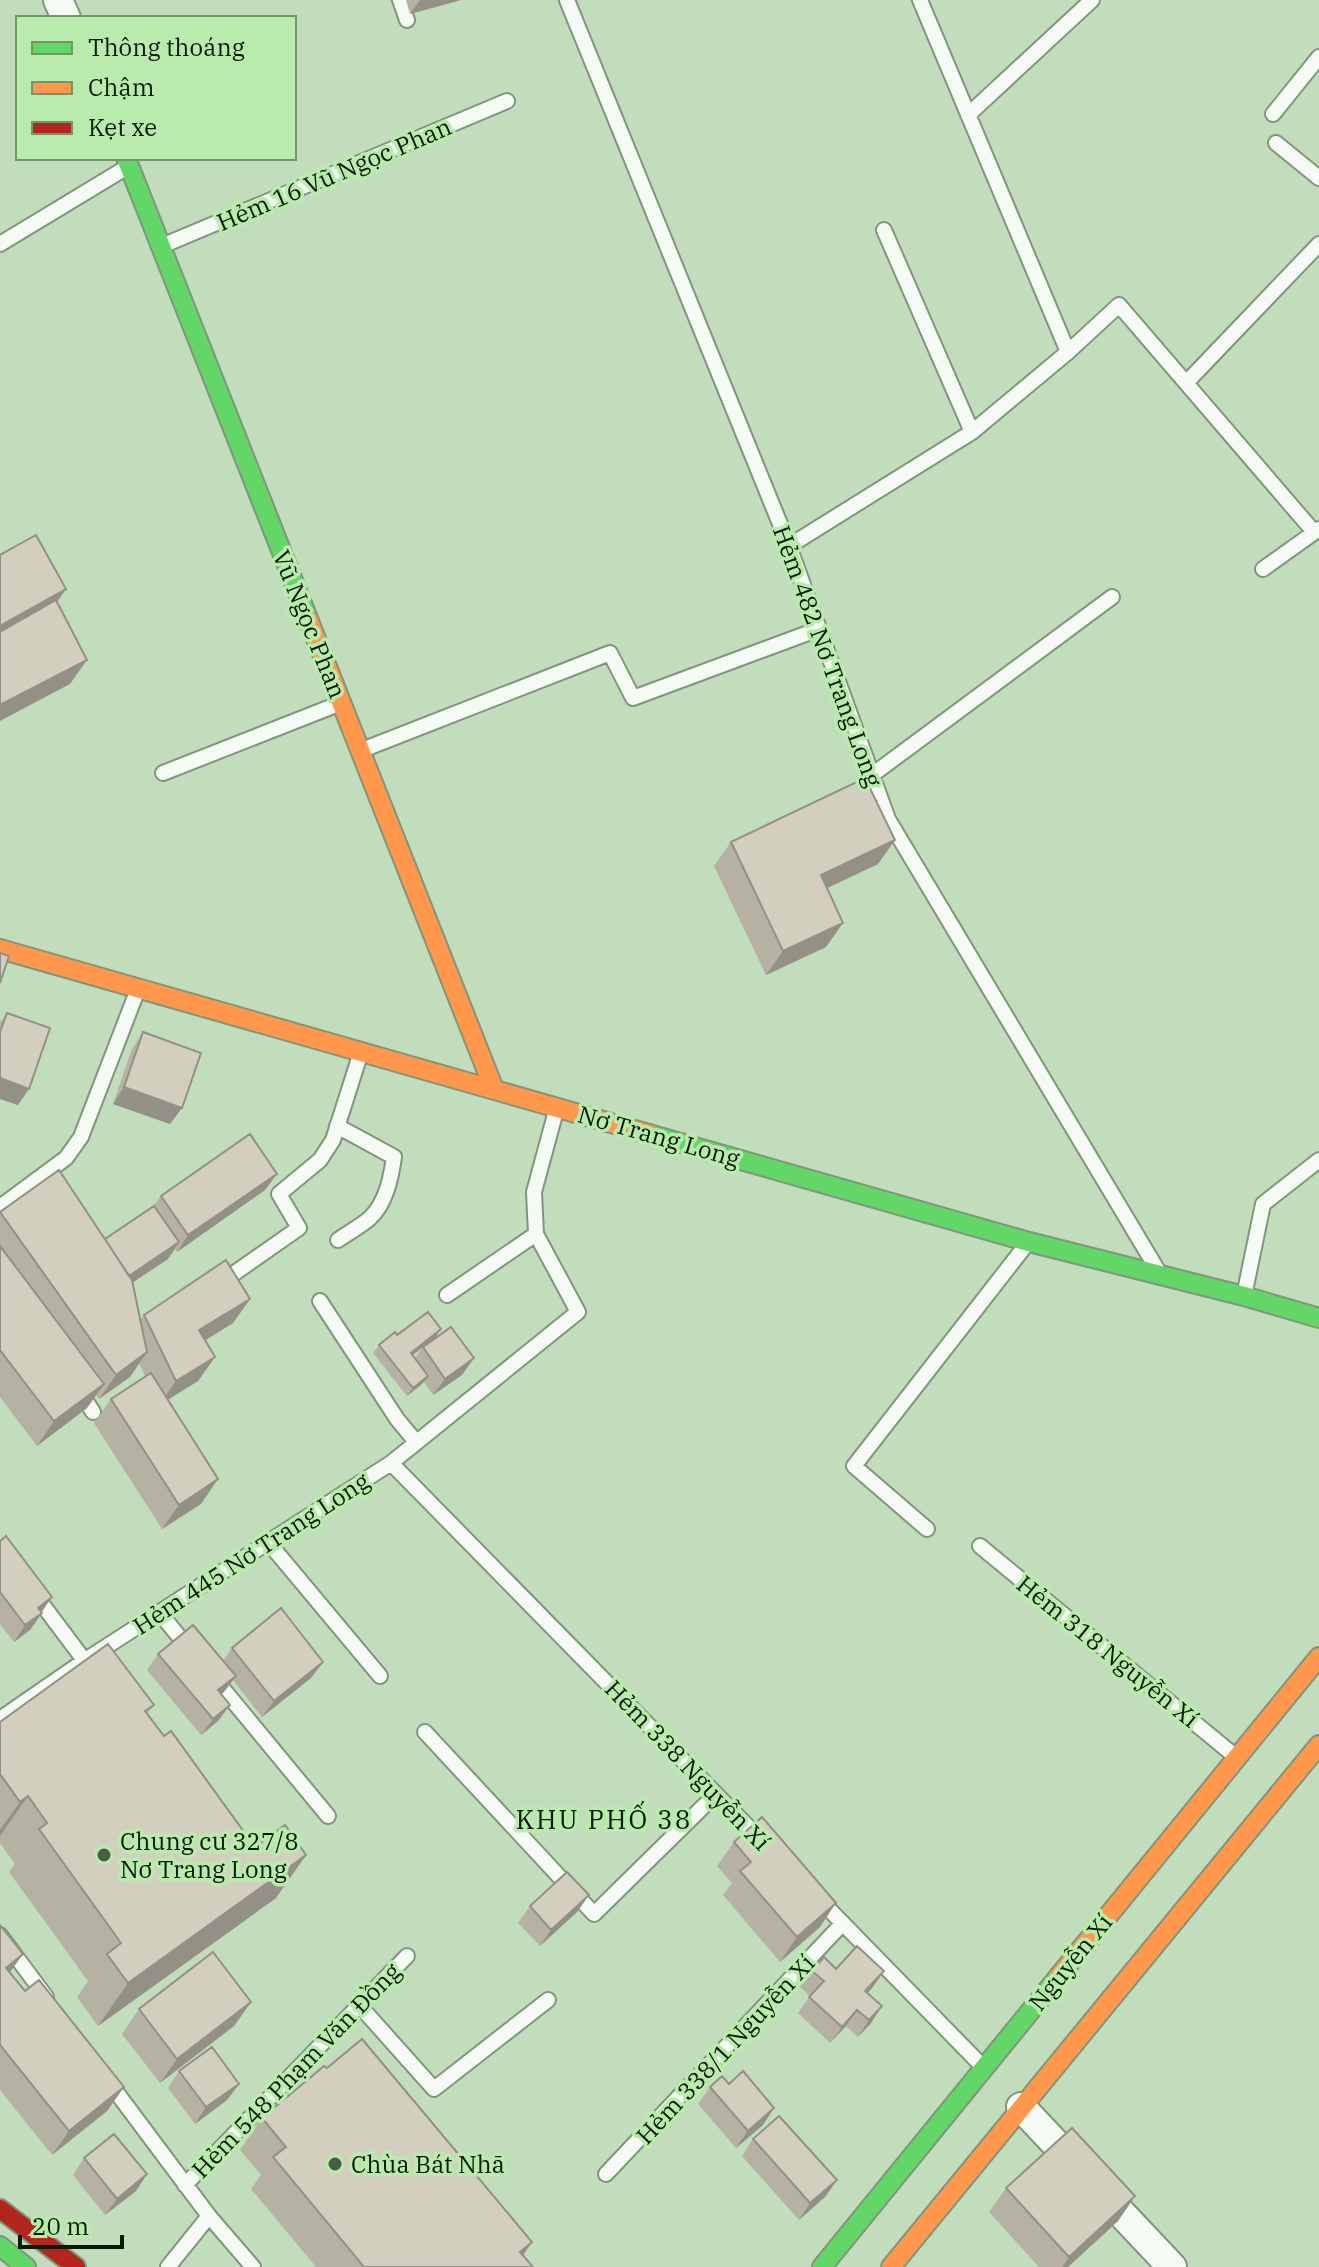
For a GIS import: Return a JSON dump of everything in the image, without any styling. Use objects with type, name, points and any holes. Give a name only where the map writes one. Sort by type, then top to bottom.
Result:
[{"type":"street","name":"Vũ Ngọc Phan","points":[[128,162],[494,1089]]},
{"type":"street","name":"Nơ Trang Long","points":[[0,949],[1029,1242],[1319,1318]]},
{"type":"street","name":"Nguyễn Xí","points":[[822,2267],[1319,1657]]},
{"type":"street","points":[[891,2267],[1319,1745]]},
{"type":"street","points":[[1021,2107],[1172,2267]]},
{"type":"street","points":[[0,2209],[76,2267]]},
{"type":"street","points":[[0,2246],[26,2267]]},
{"type":"lane","points":[[400,0],[407,20]]},
{"type":"lane","name":"Hẻm 482 Nơ Trang Long","points":[[567,0],[789,546],[888,819],[1161,1276]]},
{"type":"lane","points":[[920,0],[1068,352]]},
{"type":"lane","points":[[968,115],[1092,0]]},
{"type":"lane","points":[[1273,114],[1319,57]]},
{"type":"lane","name":"Hẻm 16 Vũ Ngọc Phan","points":[[161,246],[507,101]]},
{"type":"lane","points":[[1276,143],[1319,178]]},
{"type":"lane","points":[[0,244],[128,162]]},
{"type":"lane","points":[[884,230],[972,432]]},
{"type":"lane","points":[[1186,383],[1319,244]]},
{"type":"lane","points":[[789,546],[972,432],[1119,305],[1316,531],[1263,569]]},
{"type":"lane","points":[[872,775],[1112,597]]},
{"type":"lane","points":[[360,750],[610,653],[633,698],[819,629]]},
{"type":"lane","points":[[163,773],[341,702]]},
{"type":"lane","points":[[0,1207],[66,1158],[81,1137],[138,989]]},
{"type":"lane","points":[[209,1291],[299,1228],[279,1194],[320,1160],[333,1140],[361,1051]]},
{"type":"lane","name":"Hẻm 445 Nơ Trang Long","points":[[0,1719],[84,1661],[391,1463],[578,1312],[536,1234],[534,1192],[558,1107]]},
{"type":"lane","points":[[337,1126],[394,1157],[392,1175],[372,1217],[338,1240]]},
{"type":"lane","points":[[1244,1296],[1263,1204],[1319,1160]]},
{"type":"lane","points":[[447,1295],[536,1234]]},
{"type":"lane","points":[[927,1529],[854,1466],[1029,1242]]},
{"type":"lane","points":[[320,1301],[366,1356],[397,1419],[416,1442]]},
{"type":"lane","points":[[68,1374],[93,1412]]},
{"type":"lane","name":"Hẻm 338 Nguyễn Xí","points":[[391,1463],[769,1848]]},
{"type":"lane","points":[[268,1542],[380,1676]]},
{"type":"lane","name":"Hẻm 318 Nguyễn Xí","points":[[980,1546],[1236,1757]]},
{"type":"lane","points":[[28,1585],[84,1661],[105,1684]]},
{"type":"lane","points":[[159,1612],[199,1660]]},
{"type":"lane","points":[[209,1672],[328,1816]]},
{"type":"lane","points":[[425,1732],[594,1914],[716,1794]]},
{"type":"lane","points":[[811,1891],[984,2069]]},
{"type":"lane","name":"Hẻm 338/1 Nguyễn Xí","points":[[606,2174],[843,1923]]},
{"type":"lane","points":[[0,1935],[56,2010]]},
{"type":"lane","name":"Hẻm 548 Phạm Văn Đồng","points":[[185,2185],[407,1956]]},
{"type":"lane","points":[[359,2005],[434,2089],[548,2000]]},
{"type":"lane","points":[[102,2072],[209,2216],[253,2267]]},
{"type":"lane","name":"Hẻm 548 Phạm Văn Đồng","points":[[168,2267],[209,2216]]},
{"type":"building","points":[[36,535],[66,589],[0,626],[0,555]]},
{"type":"building","points":[[56,600],[87,660],[0,705],[0,632]]},
{"type":"building","points":[[865,778],[895,840],[821,875],[843,923],[783,951],[731,842]]},
{"type":"building","points":[[0,953],[9,956],[0,983]]},
{"type":"building","points":[[7,1013],[50,1028],[29,1089],[0,1078],[0,1032]]},
{"type":"building","points":[[143,1032],[201,1053],[182,1108],[124,1087]]},
{"type":"building","points":[[250,1134],[277,1174],[188,1235],[161,1196]]},
{"type":"building","points":[[59,1170],[132,1280],[147,1352],[116,1375],[0,1212]]},
{"type":"building","points":[[154,1206],[179,1242],[129,1276],[105,1239]]},
{"type":"building","points":[[0,1246],[104,1384],[54,1421],[0,1350]]},
{"type":"building","points":[[226,1260],[250,1299],[199,1330],[215,1357],[176,1381],[144,1315]]},
{"type":"building","points":[[428,1312],[441,1329],[411,1353],[428,1376],[413,1388],[379,1345]]},
{"type":"building","points":[[451,1327],[474,1358],[445,1379],[423,1347]]},
{"type":"building","points":[[151,1373],[218,1479],[179,1505],[111,1399]]},
{"type":"building","points":[[6,1536],[52,1597],[38,1608],[42,1613],[25,1625],[0,1592],[0,1541]]},
{"type":"building","points":[[281,1608],[323,1662],[274,1701],[232,1648]]},
{"type":"building","points":[[193,1625],[236,1676],[218,1690],[230,1705],[213,1719],[158,1654]]},
{"type":"building","name":"Chung cư 327/8 Nơ Trang Long","points":[[108,1644],[154,1705],[145,1711],[164,1736],[171,1731],[255,1847],[285,1825],[306,1855],[128,1983],[107,1954],[121,1943],[39,1829],[47,1823],[28,1796],[20,1802],[0,1774],[0,1722]]},
{"type":"building","points":[[762,1817],[836,1903],[797,1937],[740,1871],[751,1862],[734,1842]]},
{"type":"building","points":[[567,1872],[589,1895],[551,1930],[530,1906]]},
{"type":"building","points":[[0,1925],[23,1954],[6,1968],[25,1991],[39,1980],[124,2087],[69,2131],[0,2045]]},
{"type":"building","points":[[857,1946],[884,1971],[865,1991],[882,2006],[869,2020],[857,2010],[842,2027],[809,1997],[824,1981],[812,1971],[824,1957],[836,1969]]},
{"type":"building","points":[[213,1952],[251,2002],[177,2059],[139,2009]]},
{"type":"building","name":"Chùa Bát Nhã","points":[[362,2039],[532,2242],[520,2252],[533,2267],[364,2267],[273,2157],[286,2147],[262,2118]]},
{"type":"building","points":[[212,2047],[239,2084],[206,2107],[179,2071]]},
{"type":"building","points":[[743,2071],[774,2108],[748,2131],[710,2087],[722,2076],[729,2084]]},
{"type":"building","points":[[779,2116],[837,2180],[810,2203],[753,2139]]},
{"type":"building","points":[[1072,2128],[1135,2196],[1069,2257],[1006,2188]]},
{"type":"building","points":[[114,2134],[147,2174],[117,2199],[84,2158]]},
{"type":"traffic: fast","points":[[127,160],[307,616]]},
{"type":"traffic: fast","points":[[649,1134],[1029,1242],[1319,1318]]},
{"type":"traffic: fast","points":[[822,2267],[1059,1976]]},
{"type":"traffic: fast","points":[[0,2246],[26,2267]]},
{"type":"traffic: slow","points":[[307,616],[494,1089]]},
{"type":"traffic: slow","points":[[0,949],[649,1134]]},
{"type":"traffic: slow","points":[[1059,1976],[1319,1657]]},
{"type":"traffic: slow","points":[[891,2267],[1319,1745]]},
{"type":"traffic: jam","points":[[0,2209],[76,2267]]},
{"type":"place","name":"Chung cư 327/8 Nơ Trang Long","points":[[104,1855]]},
{"type":"place","name":"Chùa Bát Nhã","points":[[335,2164]]},
{"type":"district","name":"KHU PHỐ 38","points":[[604,1819]]}]
